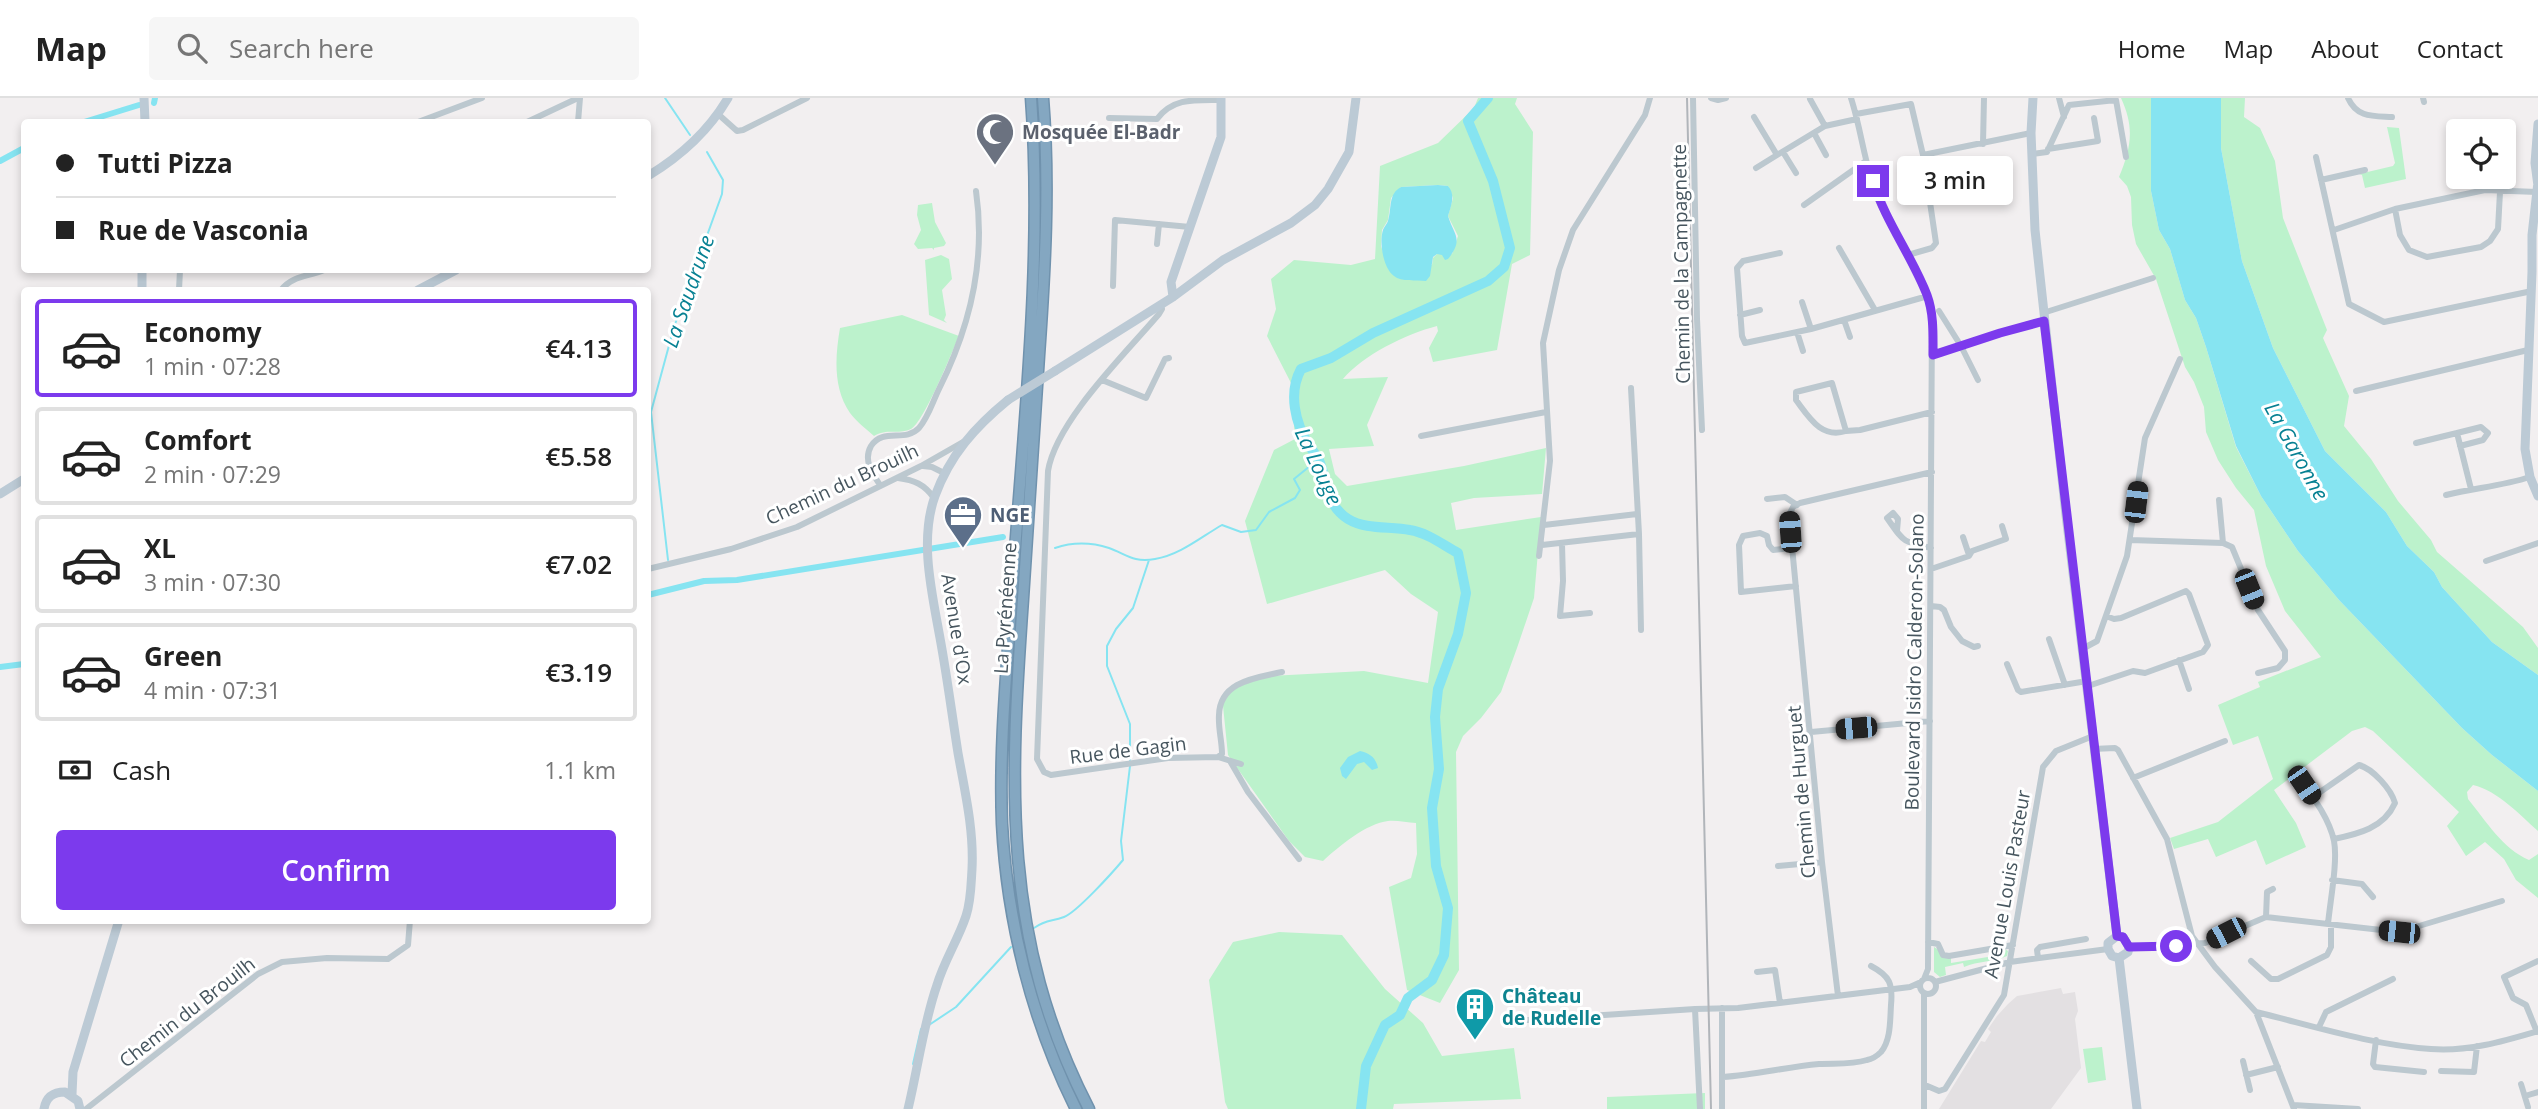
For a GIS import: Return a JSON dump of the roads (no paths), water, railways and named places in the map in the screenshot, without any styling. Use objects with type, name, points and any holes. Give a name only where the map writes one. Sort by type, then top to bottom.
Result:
[{"type":"highway","name":"La Pyrénéenne","points":[[1031,98],[1034,236],[1005,689],[1002,824],[1012,913],[1023,965],[1042,1028],[1076,1109]]},
{"type":"highway","name":"La Pyrénéenne","points":[[1043,98],[1046,172],[1043,286],[1014,738],[1014,824],[1023,910],[1040,987],[1066,1061],[1089,1109]]},
{"type":"street","points":[[144,98],[145,119]]},
{"type":"street","points":[[426,119],[482,98]]},
{"type":"street","points":[[534,119],[579,98],[578,119]]},
{"type":"street","points":[[651,174],[685,150],[718,114],[728,98]]},
{"type":"street","points":[[718,114],[737,131],[743,130],[807,98]]},
{"type":"street","name":"Avenue d'Ox","points":[[908,1109],[926,1020],[938,981],[966,916],[970,900],[973,847],[969,808],[931,588],[928,549],[934,498],[943,477],[965,440],[1008,400],[1161,305],[1223,260],[1291,223],[1315,205],[1328,189],[1349,152],[1356,98]]},
{"type":"street","points":[[1539,556],[1550,461],[1543,342],[1559,270],[1573,230],[1645,115],[1650,98]]},
{"type":"street","name":"Chemin de la Campagnette","points":[[1693,98],[1702,430]]},
{"type":"street","points":[[1711,98],[1726,98]]},
{"type":"street","name":"Boulevard Isidro Calderon-Solano","points":[[1851,98],[1879,201],[1928,296],[1932,318],[1925,1085]]},
{"type":"street","points":[[1983,144],[1984,98]]},
{"type":"street","points":[[2033,98],[2031,133],[2035,230],[2066,515],[2084,648],[2093,748],[2117,936]]},
{"type":"street","points":[[2059,98],[2064,117]]},
{"type":"street","points":[[2348,98],[2352,106],[2364,116],[2392,117]]},
{"type":"street","points":[[1109,118],[1157,119],[1165,106],[1177,100],[1221,99],[1221,137],[1171,282],[1173,297]]},
{"type":"street","points":[[1810,99],[1825,126]]},
{"type":"street","points":[[2032,154],[2047,152],[2069,105],[2116,100],[2126,157]]},
{"type":"street","points":[[1756,168],[1825,126],[1911,104],[1923,155],[1936,243],[1933,248],[1908,255]]},
{"type":"street","points":[[1754,117],[1796,173]]},
{"type":"street","points":[[2048,149],[2098,141],[2094,118]]},
{"type":"street","points":[[2538,124],[2535,163],[2538,187],[2525,449],[2530,477],[2538,496]]},
{"type":"street","points":[[1923,155],[2031,133]]},
{"type":"street","points":[[1814,134],[1826,155]]},
{"type":"street","points":[[2316,157],[2349,304],[2384,322],[2532,291]]},
{"type":"street","points":[[1804,205],[1866,161]]},
{"type":"street","points":[[2321,180],[2365,170]]},
{"type":"street","points":[[2334,230],[2395,209],[2485,190],[2500,192],[2538,187]]},
{"type":"street","points":[[880,485],[868,464],[870,450],[883,436],[907,435],[920,426],[951,364],[966,324],[977,273],[979,232],[976,191]]},
{"type":"street","points":[[2395,209],[2400,235],[2409,250],[2427,257],[2481,247],[2490,240],[2498,229],[2500,192]]},
{"type":"street","points":[[1113,286],[1115,220],[1191,227]]},
{"type":"street","points":[[1157,244],[1159,224]]},
{"type":"street","points":[[1839,248],[1875,310]]},
{"type":"street","points":[[1780,253],[1744,261],[1737,268],[1742,341],[1749,344],[1928,296]]},
{"type":"street","points":[[284,287],[292,279],[318,273]]},
{"type":"street","points":[[424,287],[450,273]]},
{"type":"street","points":[[1933,355],[2153,278]]},
{"type":"street","points":[[1802,302],[1811,329]]},
{"type":"street","name":"Rue de Gagin","points":[[1161,305],[1159,314],[1102,380],[1072,420],[1050,462],[1036,755],[1044,772],[1051,775],[1168,758],[1218,757],[1241,764]]},
{"type":"street","points":[[1740,315],[1760,310]]},
{"type":"street","points":[[1939,311],[1978,380]]},
{"type":"street","points":[[1843,320],[1850,337]]},
{"type":"street","points":[[1797,332],[1803,351]]},
{"type":"street","points":[[2356,391],[2528,350]]},
{"type":"street","points":[[1102,380],[1146,398],[1165,359],[1169,358]]},
{"type":"street","points":[[2084,648],[2097,641],[2106,616],[2130,540],[2145,438],[2180,359]]},
{"type":"street","points":[[1846,431],[1832,383],[1796,392],[1796,400],[1819,428],[1832,433],[1860,430],[1932,412]]},
{"type":"street","points":[[1631,388],[1641,630]]},
{"type":"street","points":[[1421,436],[1546,412]]},
{"type":"street","points":[[2416,443],[2481,427],[2488,433],[2483,440],[2460,446]]},
{"type":"street","points":[[2457,433],[2471,489]]},
{"type":"street","name":"Chemin du Brouilh","points":[[651,568],[731,549],[797,527],[921,466],[965,440]]},
{"type":"street","points":[[921,466],[932,467],[943,477],[925,486]]},
{"type":"street","points":[[1767,499],[1785,497],[1795,506],[1932,472]]},
{"type":"street","points":[[2446,495],[2489,488],[2530,477]]},
{"type":"street","points":[[896,478],[925,486],[934,498]]},
{"type":"street","points":[[0,496],[21,481]]},
{"type":"street","points":[[0,496],[21,487]]},
{"type":"street","points":[[2219,500],[2223,542]]},
{"type":"street","name":"Chemin de Hurguet","points":[[1795,506],[1789,516],[1791,548],[1822,862],[1839,996]]},
{"type":"street","points":[[1544,525],[1637,514]]},
{"type":"street","points":[[1931,569],[2006,539],[2002,526]]},
{"type":"street","points":[[1897,531],[1906,542],[1931,548]]},
{"type":"street","points":[[1791,548],[1773,550],[1767,536],[1760,533],[1743,536],[1738,545],[1741,592],[1796,586]]},
{"type":"street","points":[[1542,545],[1639,534]]},
{"type":"street","points":[[1963,537],[1969,556]]},
{"type":"street","points":[[2130,540],[2223,542],[2232,547],[2258,610],[2285,650],[2285,660],[2278,668],[2258,673]]},
{"type":"street","points":[[2486,561],[2538,543]]},
{"type":"street","points":[[1562,544],[1560,616],[1590,613]]},
{"type":"street","points":[[2007,664],[2019,691],[2088,684],[2133,671],[2145,673],[2203,652],[2208,645],[2188,592],[2180,592],[2118,619],[2106,616]]},
{"type":"street","points":[[1931,597],[1941,597]]},
{"type":"street","points":[[1931,606],[1944,610],[1951,627],[1962,642],[1978,646]]},
{"type":"street","points":[[2049,639],[2064,685]]},
{"type":"street","points":[[2179,660],[2189,689]]},
{"type":"street","points":[[1218,757],[1222,754],[1218,717],[1220,704],[1233,686],[1248,679],[1282,672]]},
{"type":"street","points":[[1811,732],[1930,721]]},
{"type":"street","name":"Avenue Louis Pasteur","points":[[1925,1085],[1940,1091],[1945,1089],[2004,995],[2043,766],[2056,751],[2093,736]]},
{"type":"street","points":[[2133,778],[2225,741]]},
{"type":"street","points":[[2093,748],[2118,750],[2167,839],[2196,943],[2256,1012],[2294,1107],[2358,1109]]},
{"type":"street","points":[[1230,761],[1248,792],[1298,859]]},
{"type":"street","points":[[2313,797],[2359,765],[2368,768],[2392,795],[2395,803],[2390,813],[2373,827],[2363,833],[2334,839]]},
{"type":"street","points":[[2251,961],[2271,979],[2278,979],[2327,955],[2331,947],[2334,839],[2313,797],[2296,773]]},
{"type":"street","points":[[1778,866],[1822,862]]},
{"type":"street","points":[[2332,880],[2361,884],[2373,897]]},
{"type":"street","points":[[2266,917],[2267,892],[2273,889]]},
{"type":"street","points":[[2129,947],[2213,940],[2266,917],[2399,932],[2502,901]]},
{"type":"street","points":[[44,1109],[46,1101],[59,1092],[73,1072],[117,924]]},
{"type":"street","name":"Chemin du Brouilh","points":[[81,1104],[96,1102],[258,974],[282,962],[327,958],[388,959],[408,944],[410,924]]},
{"type":"street","points":[[2117,936],[2123,937],[2129,947],[2124,956],[2119,958],[2112,956],[2108,943],[2117,936]]},
{"type":"street","points":[[2038,958],[2040,947],[2086,939]]},
{"type":"street","points":[[1928,942],[1938,944],[1943,955],[1949,957],[2013,946]]},
{"type":"street","points":[[1514,1021],[1721,1008],[1839,996],[1928,985],[2010,962],[2108,949]]},
{"type":"street","points":[[2119,958],[2137,1109]]},
{"type":"street","points":[[2256,1012],[2376,1040],[2433,1049],[2477,1046],[2537,1031],[2526,1005],[2513,998],[2504,978],[2538,961]]},
{"type":"street","points":[[1723,1077],[1874,1058],[1888,1039],[1891,989],[1885,974],[1871,967]]},
{"type":"street","points":[[1757,972],[1774,970],[1780,1003]]},
{"type":"street","points":[[2319,1027],[2326,1012],[2393,979]]},
{"type":"street","points":[[1721,1008],[1722,1109]]},
{"type":"street","points":[[1695,1009],[1700,1109]]},
{"type":"street","points":[[2376,1040],[2373,1062],[2375,1067],[2424,1072]]},
{"type":"street","points":[[2441,1071],[2474,1073],[2477,1046]]},
{"type":"street","points":[[2243,1061],[2250,1090]]},
{"type":"street","points":[[2246,1075],[2278,1067]]},
{"type":"street","points":[[73,1072],[81,1104]]},
{"type":"street","points":[[2521,1084],[2528,1107]]},
{"type":"street","points":[[1924,1109],[1925,1085]]},
{"type":"street","points":[[2525,1096],[2538,1091]]},
{"type":"street","points":[[59,1092],[81,1104]]},
{"type":"water","name":"La Garonne","points":[[2151,98],[2221,98],[2221,148],[2242,261],[2273,348],[2325,451],[2386,512],[2407,546],[2434,572],[2442,587],[2492,642],[2538,675],[2538,791],[2462,728],[2339,600],[2298,551],[2261,496],[2236,446],[2196,318],[2185,300],[2170,249],[2159,230],[2151,191]]},
{"type":"water","points":[[1448,186],[1452,193],[1448,216],[1456,237],[1456,247],[1448,259],[1445,260],[1442,255],[1437,254],[1433,257],[1430,276],[1426,281],[1397,278],[1387,267],[1382,248],[1383,229],[1388,221],[1392,197],[1401,187]]},
{"type":"water","points":[[1360,751],[1372,756],[1378,768],[1372,770],[1364,762],[1357,764],[1346,779],[1340,768],[1348,757]]},
{"type":"waterway","points":[[154,103],[155,98]]},
{"type":"waterway","name":"La Saudrune","points":[[665,98],[690,135]]},
{"type":"waterway","name":"La Louge","points":[[1361,1109],[1366,1066],[1385,1025],[1400,1015],[1408,998],[1432,980],[1444,955],[1448,908],[1436,866],[1432,808],[1439,769],[1435,717],[1438,689],[1458,634],[1466,593],[1458,553],[1417,532],[1355,522],[1335,507],[1319,460],[1300,427],[1295,408],[1295,388],[1301,369],[1331,358],[1373,333],[1488,281],[1504,267],[1510,248],[1493,181],[1468,121],[1488,98]]},
{"type":"waterway","points":[[94,119],[139,105]]},
{"type":"waterway","points":[[0,161],[21,150]]},
{"type":"waterway","name":"La Saudrune","points":[[668,560],[651,412],[674,327],[722,194],[723,180],[707,152]]},
{"type":"waterway","points":[[1055,548],[1075,544],[1095,545],[1135,559],[1147,560],[1173,554],[1222,525],[1241,532],[1256,530],[1269,512],[1295,498],[1300,490],[1294,479],[1310,466],[1312,449]]},
{"type":"waterway","points":[[651,594],[704,581],[737,580],[1003,537]]},
{"type":"waterway","points":[[1130,760],[1130,724],[1107,666],[1107,646],[1116,629],[1133,608],[1149,560]]},
{"type":"waterway","points":[[0,667],[21,664]]},
{"type":"waterway","points":[[1034,928],[1070,914],[1123,860],[1121,841],[1130,766]]},
{"type":"waterway","points":[[929,1025],[956,1007],[1011,947]]},
{"type":"waterway","points":[[913,1064],[921,1029]]},
{"type":"railway","points":[[1687,98],[1711,1109]]},
{"type":"place","name":"Mosquée El-Badr","points":[[995,166]]},
{"type":"place","name":"NGE","points":[[963,549]]},
{"type":"place","name":"Château de Rudelle","points":[[1475,1041]]}]
